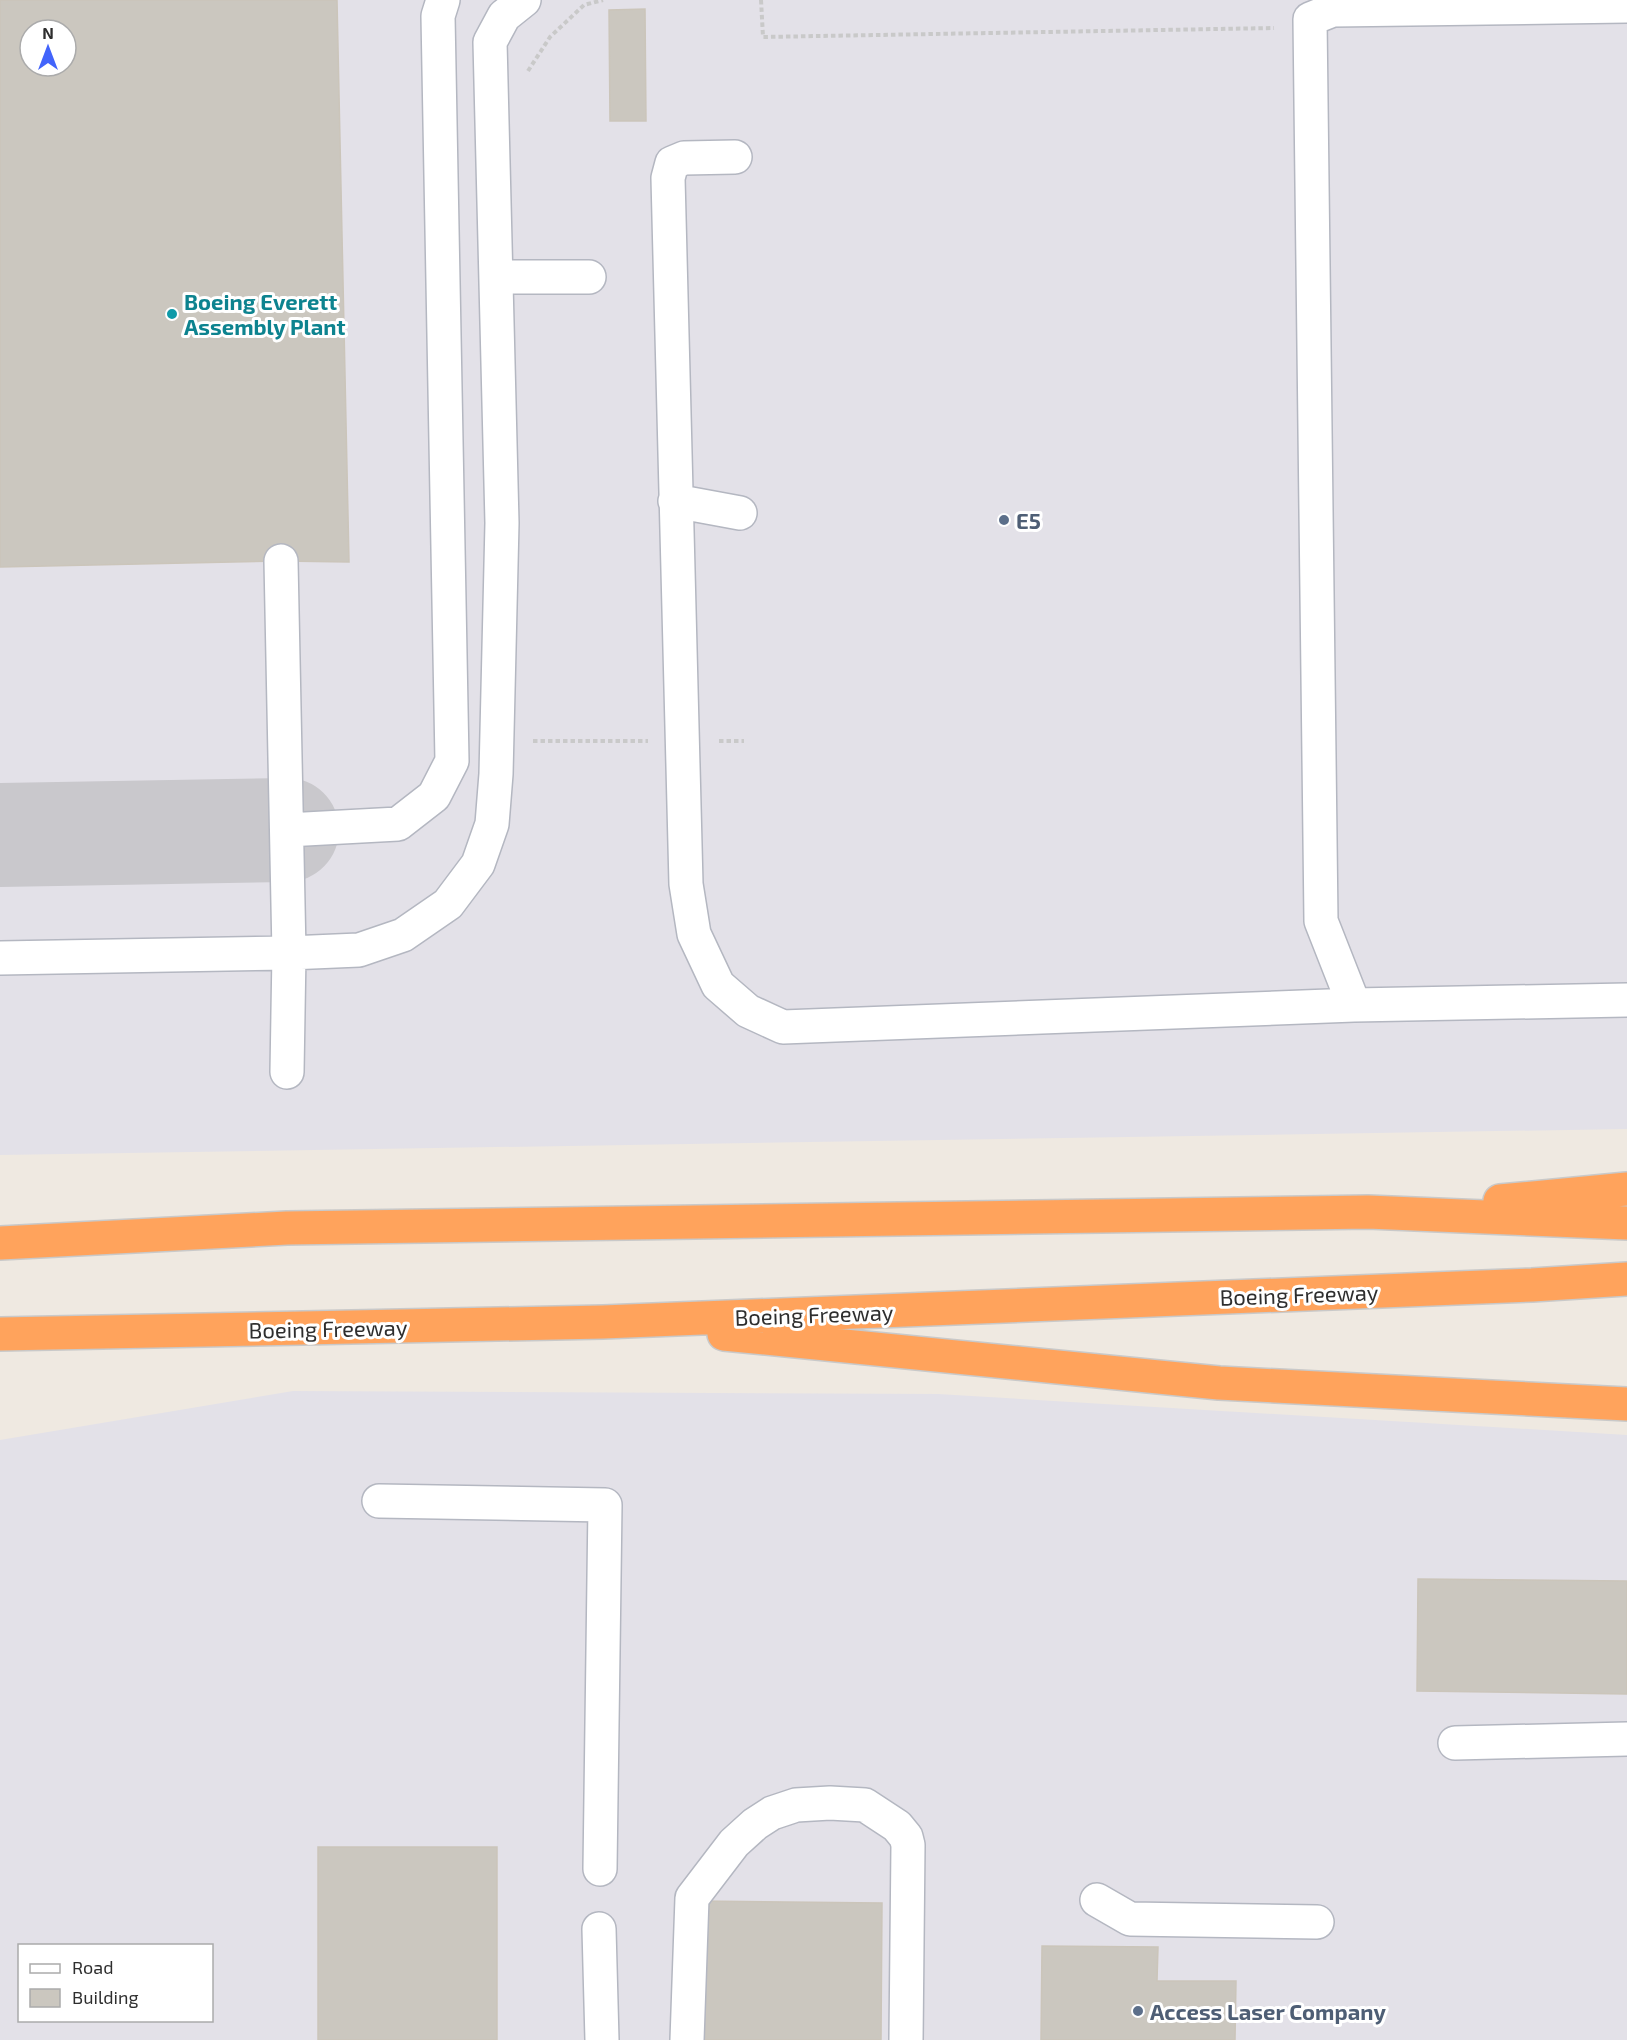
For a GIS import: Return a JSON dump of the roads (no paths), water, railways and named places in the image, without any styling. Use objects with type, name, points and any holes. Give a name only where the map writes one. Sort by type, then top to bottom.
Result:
[{"type":"highway","points":[[1368,1212],[1627,1189]]},
{"type":"highway","points":[[0,1224],[287,1228],[1368,1212],[1627,1223]]},
{"type":"highway","points":[[0,1243],[287,1228]]},
{"type":"highway","name":"Boeing Freeway","points":[[0,1334],[603,1323],[1508,1286],[1627,1279]]},
{"type":"highway","points":[[603,1323],[1219,1383],[1627,1404]]},
{"type":"lane","points":[[287,830],[398,824],[434,796],[452,761],[438,16],[443,0]]},
{"type":"lane","points":[[0,958],[359,950],[403,935],[448,904],[478,864],[492,824],[502,523],[490,42],[504,16],[521,1]]},
{"type":"lane","points":[[1354,1005],[1321,921],[1295,24],[1333,10],[1627,6]]},
{"type":"lane","points":[[735,157],[684,158],[672,163],[668,178],[686,884],[694,934],[718,985],[748,1011],[783,1027],[1354,1005],[1627,1000]]},
{"type":"lane","points":[[496,277],[589,277]]},
{"type":"lane","points":[[675,501],[740,513]]},
{"type":"lane","points":[[281,561],[289,953],[287,1072]]},
{"type":"lane","points":[[379,1502],[605,1505],[600,1869]]},
{"type":"lane","points":[[1455,1743],[1627,1739]]},
{"type":"lane","points":[[687,2040],[692,1898],[734,1844],[755,1824],[772,1813],[796,1805],[830,1803],[865,1805],[897,1826],[906,1837],[908,1845],[906,2040]]},
{"type":"lane","points":[[1096,1900],[1130,1919],[1317,1922]]},
{"type":"lane","points":[[599,1929],[602,2040]]},
{"type":"place","name":"Boeing Everett Assembly Plant","points":[[172,314]]},
{"type":"place","name":"E5","points":[[1004,520]]},
{"type":"place","name":"Access Laser Company","points":[[1138,2011]]}]
